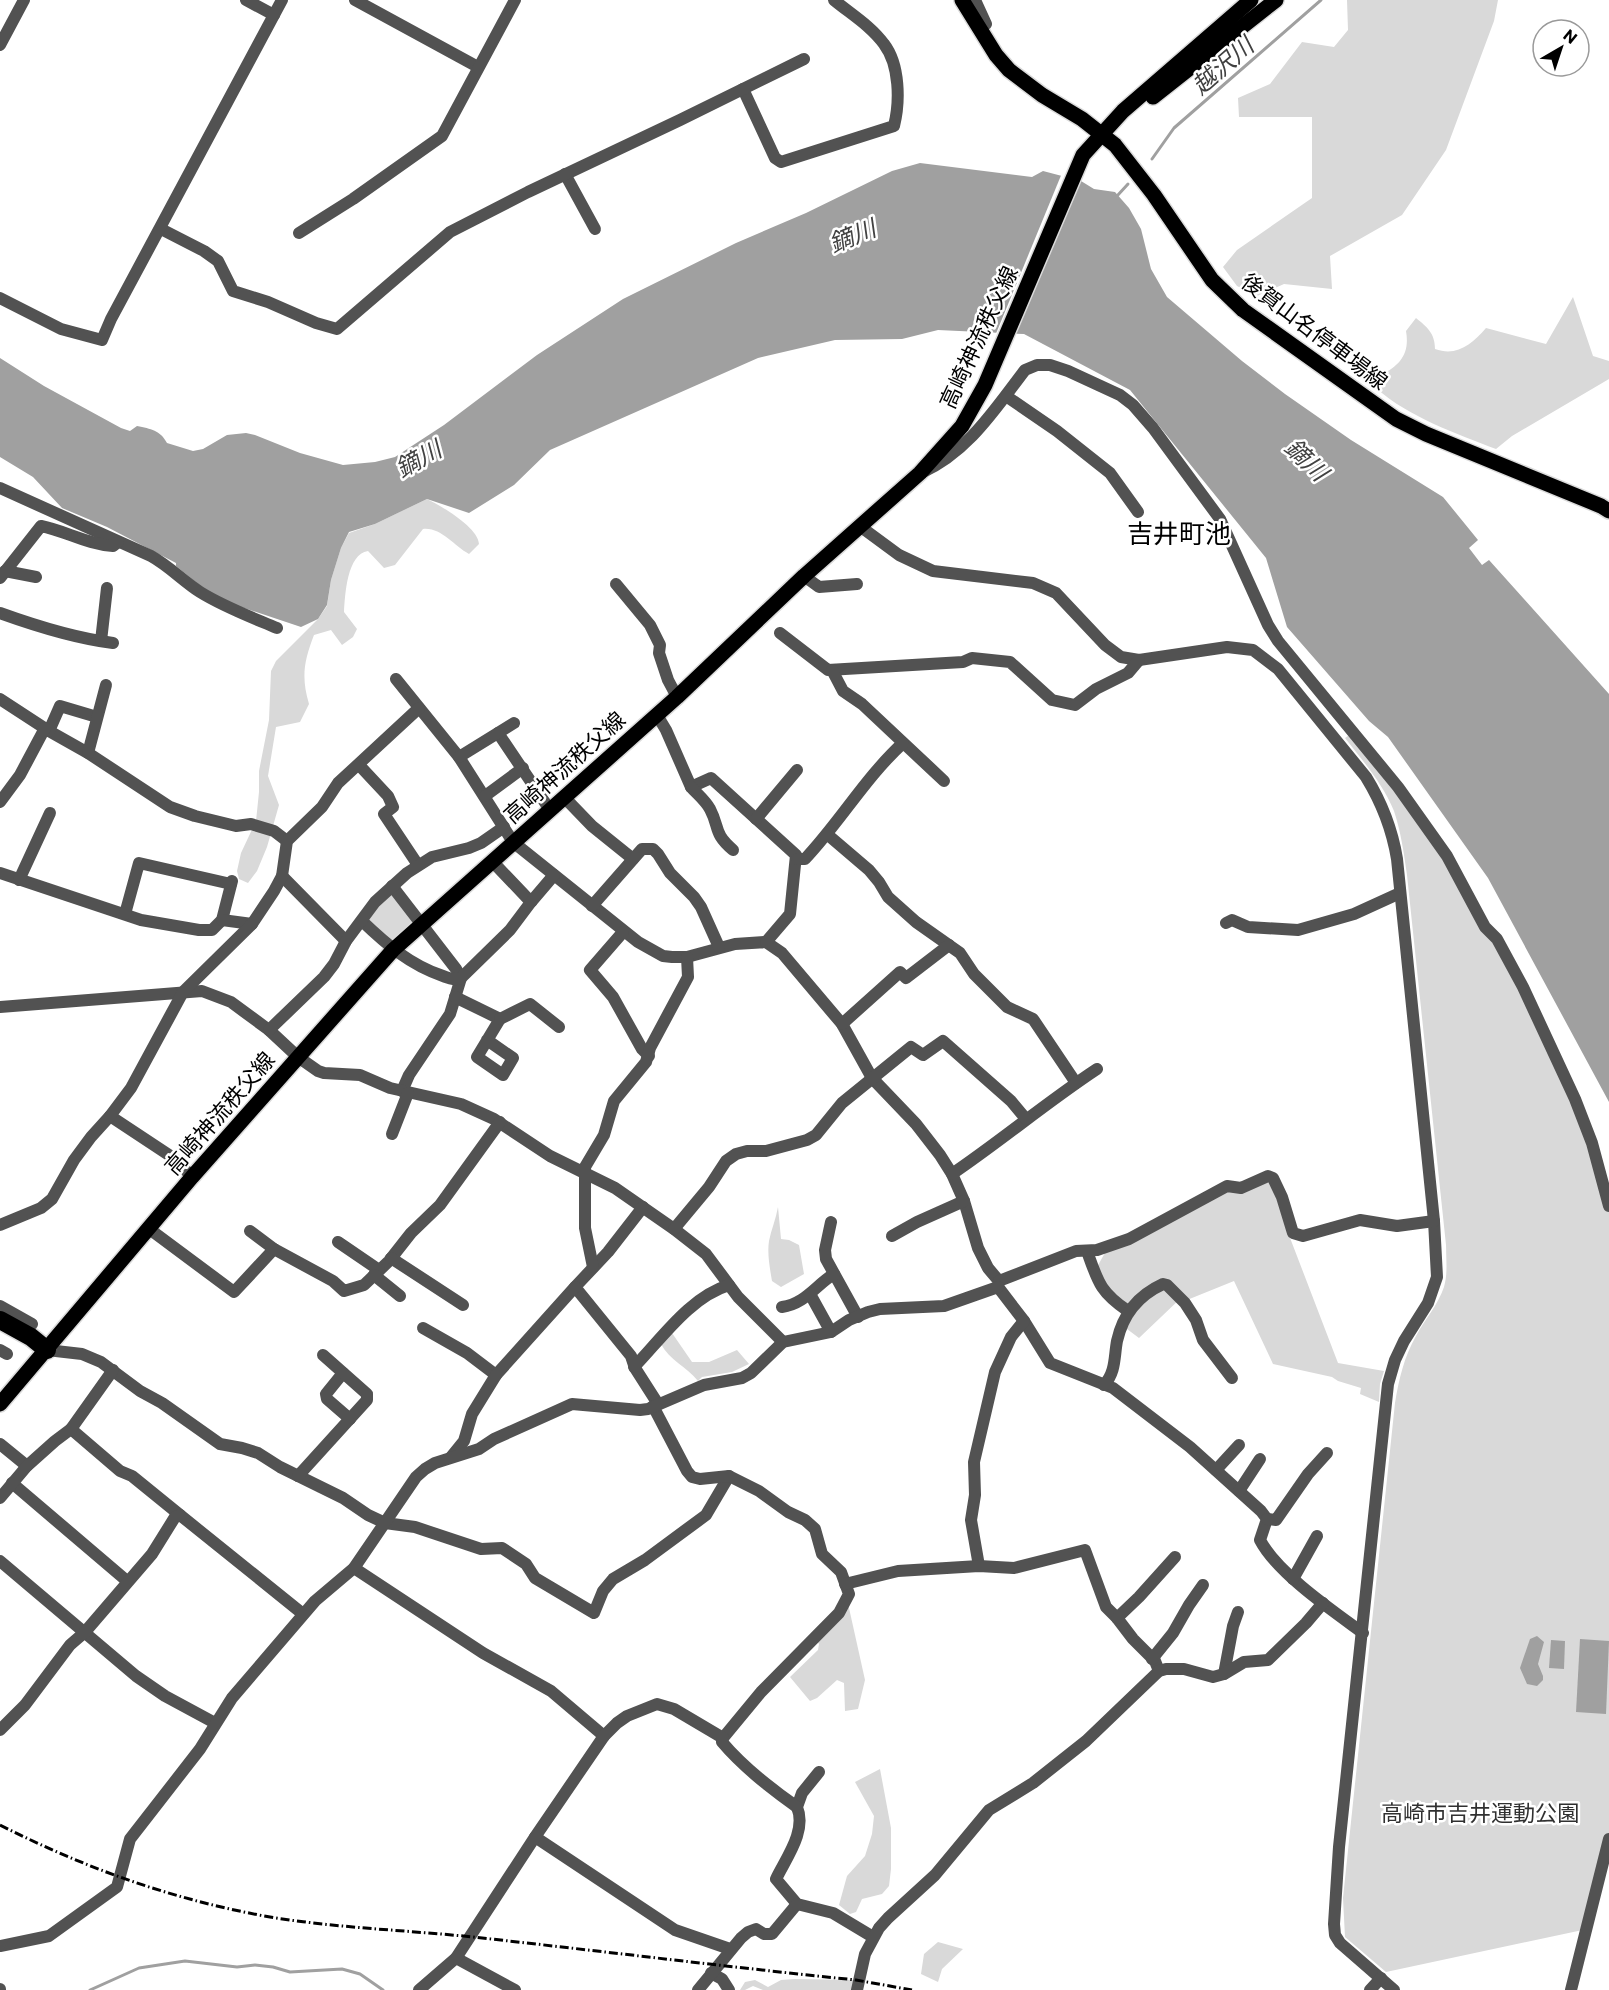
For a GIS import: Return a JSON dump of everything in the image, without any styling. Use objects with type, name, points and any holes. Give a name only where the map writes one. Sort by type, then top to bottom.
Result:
[{"type":"highway","points":[[0,1320],[31,1337],[47,1350]]},
{"type":"highway","points":[[0,1334],[25,1346],[47,1350]]},
{"type":"main road","name":"後賀山名停車場線","points":[[962,0],[996,55],[1016,76],[1042,96],[1082,119],[1115,145],[1212,280],[1243,310],[1396,418],[1426,434],[1609,511]]},
{"type":"main road","name":"高崎神流秩父線","points":[[0,1404],[192,1177],[393,950],[677,697],[804,576],[920,473],[953,437],[968,417],[992,368],[1083,155],[1123,111],[1251,0]]},
{"type":"main road","name":"高崎神流秩父線","points":[[1102,134],[1213,51],[1276,0]]},
{"type":"street","points":[[0,45],[24,0]]},
{"type":"street","points":[[246,0],[274,15]]},
{"type":"street","points":[[0,298],[61,329],[102,340],[111,319],[282,0]]},
{"type":"street","points":[[355,0],[478,67]]},
{"type":"street","points":[[299,233],[353,199],[442,136],[514,0]]},
{"type":"street","points":[[743,89],[775,158],[782,162],[894,126],[898,110],[897,88],[893,65],[885,45],[868,27],[834,0]]},
{"type":"street","points":[[975,0],[986,24],[978,28]]},
{"type":"street","points":[[160,229],[204,251],[218,261],[233,291],[337,329],[450,232],[804,58]]},
{"type":"street","points":[[565,174],[595,229]]},
{"type":"street","points":[[920,473],[940,464],[962,447],[994,412],[1025,370],[1037,365],[1050,365],[1068,371],[1120,395],[1133,405],[1153,428],[1220,519],[1268,625],[1278,641],[1398,787],[1447,856],[1485,927],[1497,939],[1523,987],[1575,1099],[1592,1143],[1609,1206]]},
{"type":"street","points":[[1006,396],[1057,431],[1110,473],[1138,512]]},
{"type":"street","points":[[0,488],[159,561],[197,590],[222,604],[277,628]]},
{"type":"street","points":[[3,574],[41,526],[101,546],[113,546],[118,542]]},
{"type":"street","points":[[861,527],[899,555],[933,571],[1033,583],[1056,593],[1104,645],[1121,657],[1139,660],[1227,647],[1254,650],[1278,669],[1366,777],[1378,796],[1393,837],[1434,1221],[1437,1276],[1428,1303],[1395,1360],[1388,1384],[1339,1847],[1334,1924],[1335,1935],[1340,1943],[1394,1990]]},
{"type":"street","points":[[3,574],[36,577]]},
{"type":"street","points":[[804,576],[819,587],[856,584]]},
{"type":"street","points":[[616,584],[650,625],[660,645],[658,653],[668,680],[677,697]]},
{"type":"street","points":[[0,613],[31,624],[107,642],[107,588]]},
{"type":"street","points":[[780,633],[828,670],[963,662],[972,658],[1010,662],[1052,700],[1076,705],[1096,689],[1128,673],[1139,660]]},
{"type":"street","points":[[832,670],[843,691],[862,704],[944,781]]},
{"type":"street","points":[[396,679],[459,757],[513,842],[623,932],[663,956],[687,957],[719,947],[766,942],[782,953],[842,1024],[872,1078],[929,1139],[952,1174],[964,1201],[978,1248],[988,1268],[1050,1363],[1113,1388],[1190,1447],[1262,1511],[1267,1519]]},
{"type":"street","points":[[88,753],[106,686]]},
{"type":"street","points":[[0,699],[170,807],[236,826],[251,824],[274,831],[287,841]]},
{"type":"street","points":[[0,802],[20,775],[60,706],[98,717]]},
{"type":"street","points":[[0,1225],[41,1208],[52,1199],[80,1152],[130,1088],[183,992],[252,924],[282,876],[287,841],[322,807],[338,783],[419,708]]},
{"type":"street","points":[[657,715],[691,787],[709,807],[717,834],[733,850]]},
{"type":"street","points":[[459,757],[514,723]]},
{"type":"street","points":[[498,733],[550,810]]},
{"type":"street","points":[[797,859],[805,859],[828,835],[840,815],[884,760],[903,743]]},
{"type":"street","points":[[359,765],[388,796],[393,807],[384,814],[418,865]]},
{"type":"street","points":[[485,796],[523,768]]},
{"type":"street","points":[[756,819],[797,770]]},
{"type":"street","points":[[691,787],[711,778],[796,855],[790,914],[766,942]]},
{"type":"street","points":[[564,797],[592,826],[633,859]]},
{"type":"street","points":[[19,880],[50,813]]},
{"type":"street","points":[[270,1030],[324,977],[346,941],[375,902],[392,886],[432,857],[481,843],[504,827]]},
{"type":"street","points":[[828,835],[869,870],[888,897],[916,922],[960,953],[974,974],[1007,1007],[1033,1019],[1076,1083]]},
{"type":"street","points":[[592,906],[642,849],[652,849],[701,907],[719,947]]},
{"type":"street","points":[[492,861],[531,902]]},
{"type":"street","points":[[0,873],[141,920],[199,930],[212,930],[222,920],[232,883],[139,863],[125,914]]},
{"type":"street","points":[[362,921],[393,950],[412,962],[456,980],[461,978],[510,930],[554,875]]},
{"type":"street","points":[[282,876],[346,941]]},
{"type":"street","points":[[392,886],[461,978]]},
{"type":"street","points":[[1226,923],[1232,920],[1248,927],[1298,930],[1354,914],[1400,893]]},
{"type":"street","points":[[222,920],[252,924]]},
{"type":"street","points":[[623,932],[590,970],[613,997],[642,1049],[649,1056]]},
{"type":"street","points":[[842,1024],[900,972],[906,978],[949,945]]},
{"type":"street","points":[[593,1267],[585,1228],[584,1173],[589,1159],[607,1128],[614,1101],[642,1068],[649,1056],[650,1048],[688,977],[687,957]]},
{"type":"street","points":[[392,1134],[409,1075],[446,1022],[461,978]]},
{"type":"street","points":[[0,1007],[202,991],[231,1002],[270,1030],[298,1057],[318,1071],[360,1075],[405,1092],[461,1104],[500,1122],[550,1156],[615,1188],[674,1229],[705,1254],[729,1285],[783,1342]]},
{"type":"street","points":[[455,997],[500,1019]]},
{"type":"street","points":[[488,1040],[500,1019],[530,1004],[559,1027]]},
{"type":"street","points":[[674,1229],[709,1187],[726,1161],[736,1154],[747,1151],[766,1151],[807,1140],[816,1135],[842,1102],[911,1047],[923,1055],[943,1041],[1011,1101],[1026,1119]]},
{"type":"street","points":[[952,1174],[1097,1069]]},
{"type":"street","points":[[110,1116],[176,1159],[192,1177]]},
{"type":"street","points":[[250,1231],[274,1249],[333,1281],[344,1291],[364,1285],[440,1205],[500,1122]]},
{"type":"street","points":[[0,1946],[49,1936],[117,1887],[130,1839],[200,1749],[232,1698],[315,1601],[354,1568],[416,1477],[425,1468],[450,1457],[479,1449],[494,1439],[572,1404],[640,1410],[704,1385],[742,1378],[751,1373],[783,1342],[831,1332],[868,1311],[944,1306],[1076,1251],[1097,1251],[1129,1239],[1227,1186],[1241,1188],[1268,1176],[1273,1178],[1282,1197],[1293,1233],[1297,1236],[1360,1220],[1397,1226],[1434,1221]]},
{"type":"street","points":[[892,1236],[964,1201]]},
{"type":"street","points":[[450,1457],[464,1441],[472,1414],[496,1375],[593,1267],[643,1207]]},
{"type":"street","points":[[831,1222],[825,1250],[826,1259],[858,1317]]},
{"type":"street","points":[[148,1228],[234,1292],[274,1249]]},
{"type":"street","points":[[338,1242],[377,1273],[400,1296]]},
{"type":"street","points":[[1087,1251],[1098,1283],[1104,1292],[1128,1311]]},
{"type":"street","points":[[391,1258],[463,1305]]},
{"type":"street","points":[[782,1306],[794,1305],[834,1274]]},
{"type":"street","points":[[634,1366],[686,1312],[716,1289],[729,1285]]},
{"type":"street","points":[[1104,1385],[1114,1368],[1118,1339],[1128,1311],[1142,1296],[1158,1286],[1167,1285],[1185,1303],[1196,1320],[1203,1340],[1232,1378]]},
{"type":"street","points":[[575,1287],[631,1356],[687,1472],[692,1477],[700,1479],[729,1476],[759,1491],[814,1529],[822,1554],[840,1572],[849,1594],[838,1613],[761,1692],[723,1738]]},
{"type":"street","points":[[810,1294],[831,1332]]},
{"type":"street","points":[[0,1306],[32,1323]]},
{"type":"street","points":[[979,1566],[971,1520],[975,1495],[975,1454],[995,1372],[1011,1337],[1024,1322]]},
{"type":"street","points":[[423,1328],[467,1353],[496,1375]]},
{"type":"street","points":[[47,1350],[82,1354],[101,1362],[220,1444],[251,1450],[343,1498],[368,1515],[385,1523],[415,1527],[481,1549],[502,1548],[526,1564],[535,1578],[594,1613],[603,1591],[613,1579],[645,1560],[706,1515],[729,1476]]},
{"type":"street","points":[[298,1476],[367,1400],[367,1394],[323,1355]]},
{"type":"street","points":[[0,1498],[27,1466],[71,1429],[113,1370]]},
{"type":"street","points":[[343,1373],[326,1394],[327,1399],[350,1419]]},
{"type":"street","points":[[71,1429],[120,1471],[132,1476],[303,1614]]},
{"type":"street","points":[[0,1444],[27,1466]]},
{"type":"street","points":[[1215,1470],[1239,1445]]},
{"type":"street","points":[[1267,1519],[1276,1520],[1308,1474],[1327,1453]]},
{"type":"street","points":[[1239,1491],[1260,1460]]},
{"type":"street","points":[[12,1483],[127,1581]]},
{"type":"street","points":[[0,1730],[25,1705],[70,1645],[85,1632],[152,1554],[175,1517],[180,1515]]},
{"type":"street","points":[[1267,1519],[1260,1540],[1264,1548],[1293,1579],[1363,1633]]},
{"type":"street","points":[[1293,1579],[1317,1536]]},
{"type":"street","points":[[845,1584],[898,1571],[979,1566],[1014,1568],[1085,1550],[1106,1607],[1152,1659],[1159,1671]]},
{"type":"street","points":[[1117,1618],[1174,1557]]},
{"type":"street","points":[[0,1561],[136,1676],[165,1696],[215,1723]]},
{"type":"street","points":[[354,1568],[483,1653],[551,1691],[604,1736]]},
{"type":"street","points":[[1152,1659],[1173,1633],[1203,1585]]},
{"type":"street","points":[[857,1990],[861,1964],[873,1937],[888,1918],[935,1875],[989,1810],[1033,1784],[1086,1741],[1159,1671],[1184,1669],[1213,1677],[1224,1674],[1244,1662],[1268,1660],[1306,1623],[1323,1602]]},
{"type":"street","points":[[1224,1674],[1238,1612]]},
{"type":"street","points":[[419,1990],[456,1958],[604,1736],[627,1716],[657,1704],[674,1709],[723,1738],[723,1742],[733,1755],[796,1807],[801,1817],[799,1830],[776,1879],[797,1904],[833,1913],[873,1937]]},
{"type":"street","points":[[796,1807],[802,1793],[819,1772]]},
{"type":"street","points":[[535,1837],[675,1930],[730,1949]]},
{"type":"street","points":[[1571,1990],[1588,1930],[1609,1839]]},
{"type":"street","points":[[698,1990],[730,1949],[748,1932],[756,1929],[764,1934],[772,1934],[797,1904]]},
{"type":"street","points":[[456,1958],[515,1990]]},
{"type":"street","points":[[711,1973],[722,1979],[729,1990]]},
{"type":"street","points":[[1370,1990],[1381,1978]]},
{"type":"green space","points":[[1347,0],[1498,0],[1494,21],[1446,150],[1402,215],[1330,256],[1332,289],[1284,284],[1257,296],[1237,286],[1223,267],[1237,250],[1312,198],[1312,117],[1239,117],[1238,98],[1270,84],[1302,42],[1334,47],[1348,30]]},
{"type":"green space","points":[[1573,297],[1593,356],[1609,361],[1609,379],[1512,436],[1496,449],[1418,416],[1377,389],[1381,375],[1402,358],[1406,346],[1406,331],[1416,318],[1432,335],[1435,349],[1443,351],[1464,348],[1486,328],[1546,344]]},
{"type":"green space","points":[[427,499],[466,524],[477,537],[479,544],[469,554],[442,534],[423,529],[395,565],[384,568],[368,551],[356,559],[348,576],[344,612],[357,629],[353,637],[342,645],[331,630],[314,635],[305,669],[305,685],[309,704],[300,722],[276,727],[268,776],[279,805],[267,847],[257,871],[248,883],[239,879],[237,871],[241,853],[256,821],[259,771],[269,720],[271,671],[276,661],[318,619],[327,606],[331,580],[341,548],[349,533],[375,524]]},
{"type":"green space","name":"高崎市吉井運動公園","points":[[1355,731],[1488,924],[1500,937],[1609,1189],[1609,1856],[1592,1928],[1386,1972],[1345,1937],[1343,1898],[1395,1403],[1408,1352],[1444,1287],[1446,1245],[1403,851],[1394,811],[1384,791],[1345,738]]},
{"type":"green space","points":[[390,891],[415,920],[391,944],[366,920]]},
{"type":"green space","points":[[1271,1181],[1287,1230],[1338,1363],[1384,1371],[1380,1384],[1379,1402],[1360,1394],[1361,1388],[1332,1377],[1273,1364],[1234,1281],[1187,1300],[1182,1297],[1139,1338],[1127,1329],[1125,1324],[1130,1312],[1114,1299],[1097,1267],[1106,1251],[1227,1189]]},
{"type":"green space","points":[[778,1207],[781,1239],[799,1245],[804,1274],[781,1287],[772,1281],[768,1251]]},
{"type":"green space","points":[[672,1333],[692,1362],[709,1362],[737,1350],[749,1364],[732,1372],[702,1377],[698,1381],[664,1350],[661,1344]]},
{"type":"green space","points":[[847,1599],[865,1680],[858,1709],[845,1711],[844,1683],[837,1680],[817,1698],[810,1701],[790,1677],[818,1650],[819,1644],[811,1633]]},
{"type":"green space","points":[[880,1769],[891,1828],[889,1886],[882,1894],[862,1899],[856,1912],[850,1914],[839,1905],[847,1876],[865,1856],[872,1834],[874,1816],[855,1782]]},
{"type":"green space","points":[[938,1942],[963,1949],[942,1969],[938,1982],[921,1974],[924,1954]]},
{"type":"green space","points":[[755,1980],[768,1987],[781,1980],[856,1980],[854,1990],[763,1990],[753,1986],[740,1990],[745,1982]]},
{"type":"water","name":"鏑川","points":[[920,163],[1032,177],[1043,171],[1081,181],[1094,189],[1115,192],[1129,208],[1141,229],[1151,269],[1167,297],[1242,361],[1285,394],[1351,440],[1443,497],[1478,540],[1469,548],[1482,565],[1489,560],[1609,694],[1609,1102],[1488,878],[1388,737],[1369,721],[1287,627],[1266,558],[1130,390],[1024,334],[938,330],[902,339],[835,340],[758,358],[550,450],[514,485],[469,513],[427,499],[375,524],[349,532],[341,548],[331,580],[327,605],[318,619],[301,627],[226,602],[203,588],[176,566],[176,563],[107,527],[62,508],[33,477],[0,457],[0,358],[44,386],[121,428],[130,431],[137,426],[151,429],[161,435],[167,443],[193,451],[203,449],[227,435],[246,433],[300,453],[343,465],[375,462],[395,457],[444,425],[537,355],[623,299],[736,243],[806,213],[892,171]]},
{"type":"water","points":[[1537,1636],[1544,1642],[1538,1664],[1543,1680],[1537,1686],[1527,1684],[1520,1668],[1530,1639]]},
{"type":"water","points":[[1580,1639],[1609,1641],[1606,1714],[1576,1712]]},
{"type":"water","points":[[1551,1640],[1565,1641],[1564,1669],[1549,1668]]},
{"type":"pier","points":[[1062,173],[1080,178],[1012,337],[995,336]]},
{"type":"waterway","name":"越沢川","points":[[1152,159],[1174,128],[1321,0]]},
{"type":"waterway","name":"越沢川","points":[[1117,196],[1128,184]]},
{"type":"waterway","points":[[90,1990],[139,1968],[185,1961],[237,1967],[255,1965],[290,1972],[342,1969],[360,1974],[383,1990]]},
{"type":"railway","points":[[0,1825],[65,1856],[132,1881],[200,1902],[270,1917],[473,1937],[856,1980],[912,1990]]},
{"type":"district","name":"吉井町池","points":[[1179,532]]}]
